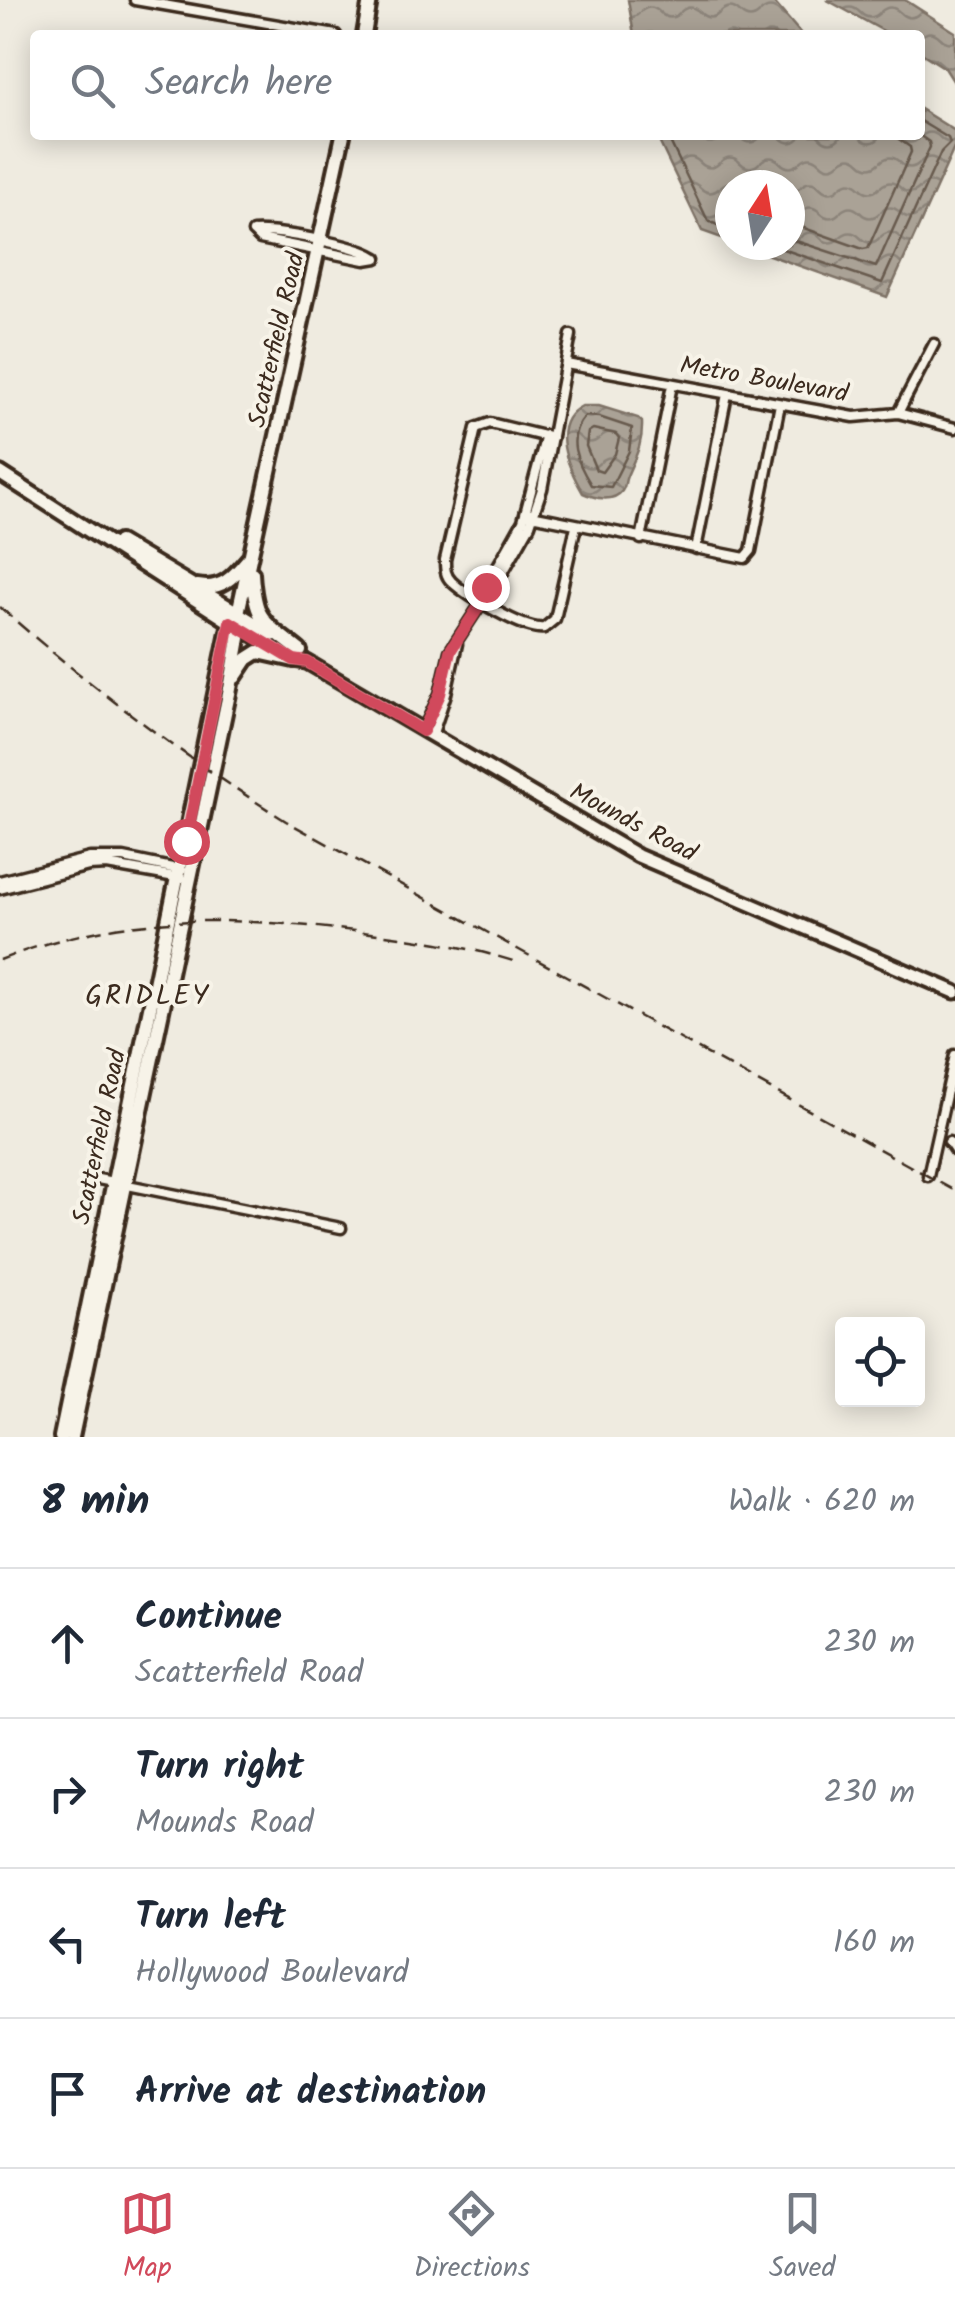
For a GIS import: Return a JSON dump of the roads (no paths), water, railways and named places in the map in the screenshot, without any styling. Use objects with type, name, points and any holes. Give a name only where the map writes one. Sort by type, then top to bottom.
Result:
[{"type":"main road","points":[[365,30],[370,0]]},
{"type":"main road","name":"Scatterfield Road","points":[[72,1437],[224,662],[252,556],[342,140]]},
{"type":"main road","name":"Mounds Road","points":[[0,473],[236,621],[638,856],[955,992]]},
{"type":"main road","points":[[191,591],[218,587],[252,556]]},
{"type":"main road","points":[[252,556],[258,612],[301,657]]},
{"type":"main road","points":[[191,591],[218,624],[224,662]]},
{"type":"main road","name":"Scatterfield Road","points":[[184,874],[230,689],[236,621]]},
{"type":"main road","points":[[230,689],[243,663],[254,654],[301,657]]},
{"type":"main road","name":"Scatterfield Road","points":[[61,1437],[120,1183]]},
{"type":"street","points":[[135,0],[309,30]]},
{"type":"street","points":[[321,247],[265,231],[253,232],[260,239],[321,247],[368,252],[377,258],[365,260],[321,247]]},
{"type":"street","points":[[427,734],[450,651],[508,565],[529,515],[571,335]]},
{"type":"street","points":[[898,412],[934,344]]},
{"type":"street","name":"Metro Boulevard","points":[[566,364],[854,417],[898,412],[955,428]]},
{"type":"street","points":[[640,538],[672,384]]},
{"type":"street","points":[[696,549],[727,394]]},
{"type":"street","points":[[529,515],[745,558],[751,551],[780,404]]},
{"type":"street","points":[[549,434],[490,423],[474,431],[444,566],[452,582],[482,602],[530,628],[549,625],[554,619],[576,526]]},
{"type":"street","points":[[0,881],[90,858],[124,858],[184,874]]},
{"type":"street","points":[[0,890],[107,864],[184,874]]},
{"type":"street","points":[[928,1176],[955,1055]]},
{"type":"street","points":[[942,1114],[955,1116]]},
{"type":"street","points":[[955,1143],[949,1142],[955,1151]]},
{"type":"street","points":[[93,1178],[341,1228]]},
{"type":"water","points":[[628,0],[772,0],[798,30],[633,30]]},
{"type":"water","points":[[827,0],[905,0],[955,32],[955,84],[945,68],[925,55],[925,30],[882,30]]},
{"type":"water","points":[[925,112],[955,131],[955,146],[887,297],[783,260],[805,260],[805,170],[715,170],[715,236],[702,231],[658,140],[925,140]]},
{"type":"water","points":[[582,406],[599,406],[642,422],[640,444],[624,488],[614,497],[598,498],[583,493],[567,460],[565,424]]},
{"type":"railway","points":[[0,607],[138,720],[286,821],[955,1191]]},
{"type":"railway","points":[[0,960],[88,933],[218,921],[396,936],[519,963]]},
{"type":"district","name":"GRIDLEY","points":[[148,996]]}]
